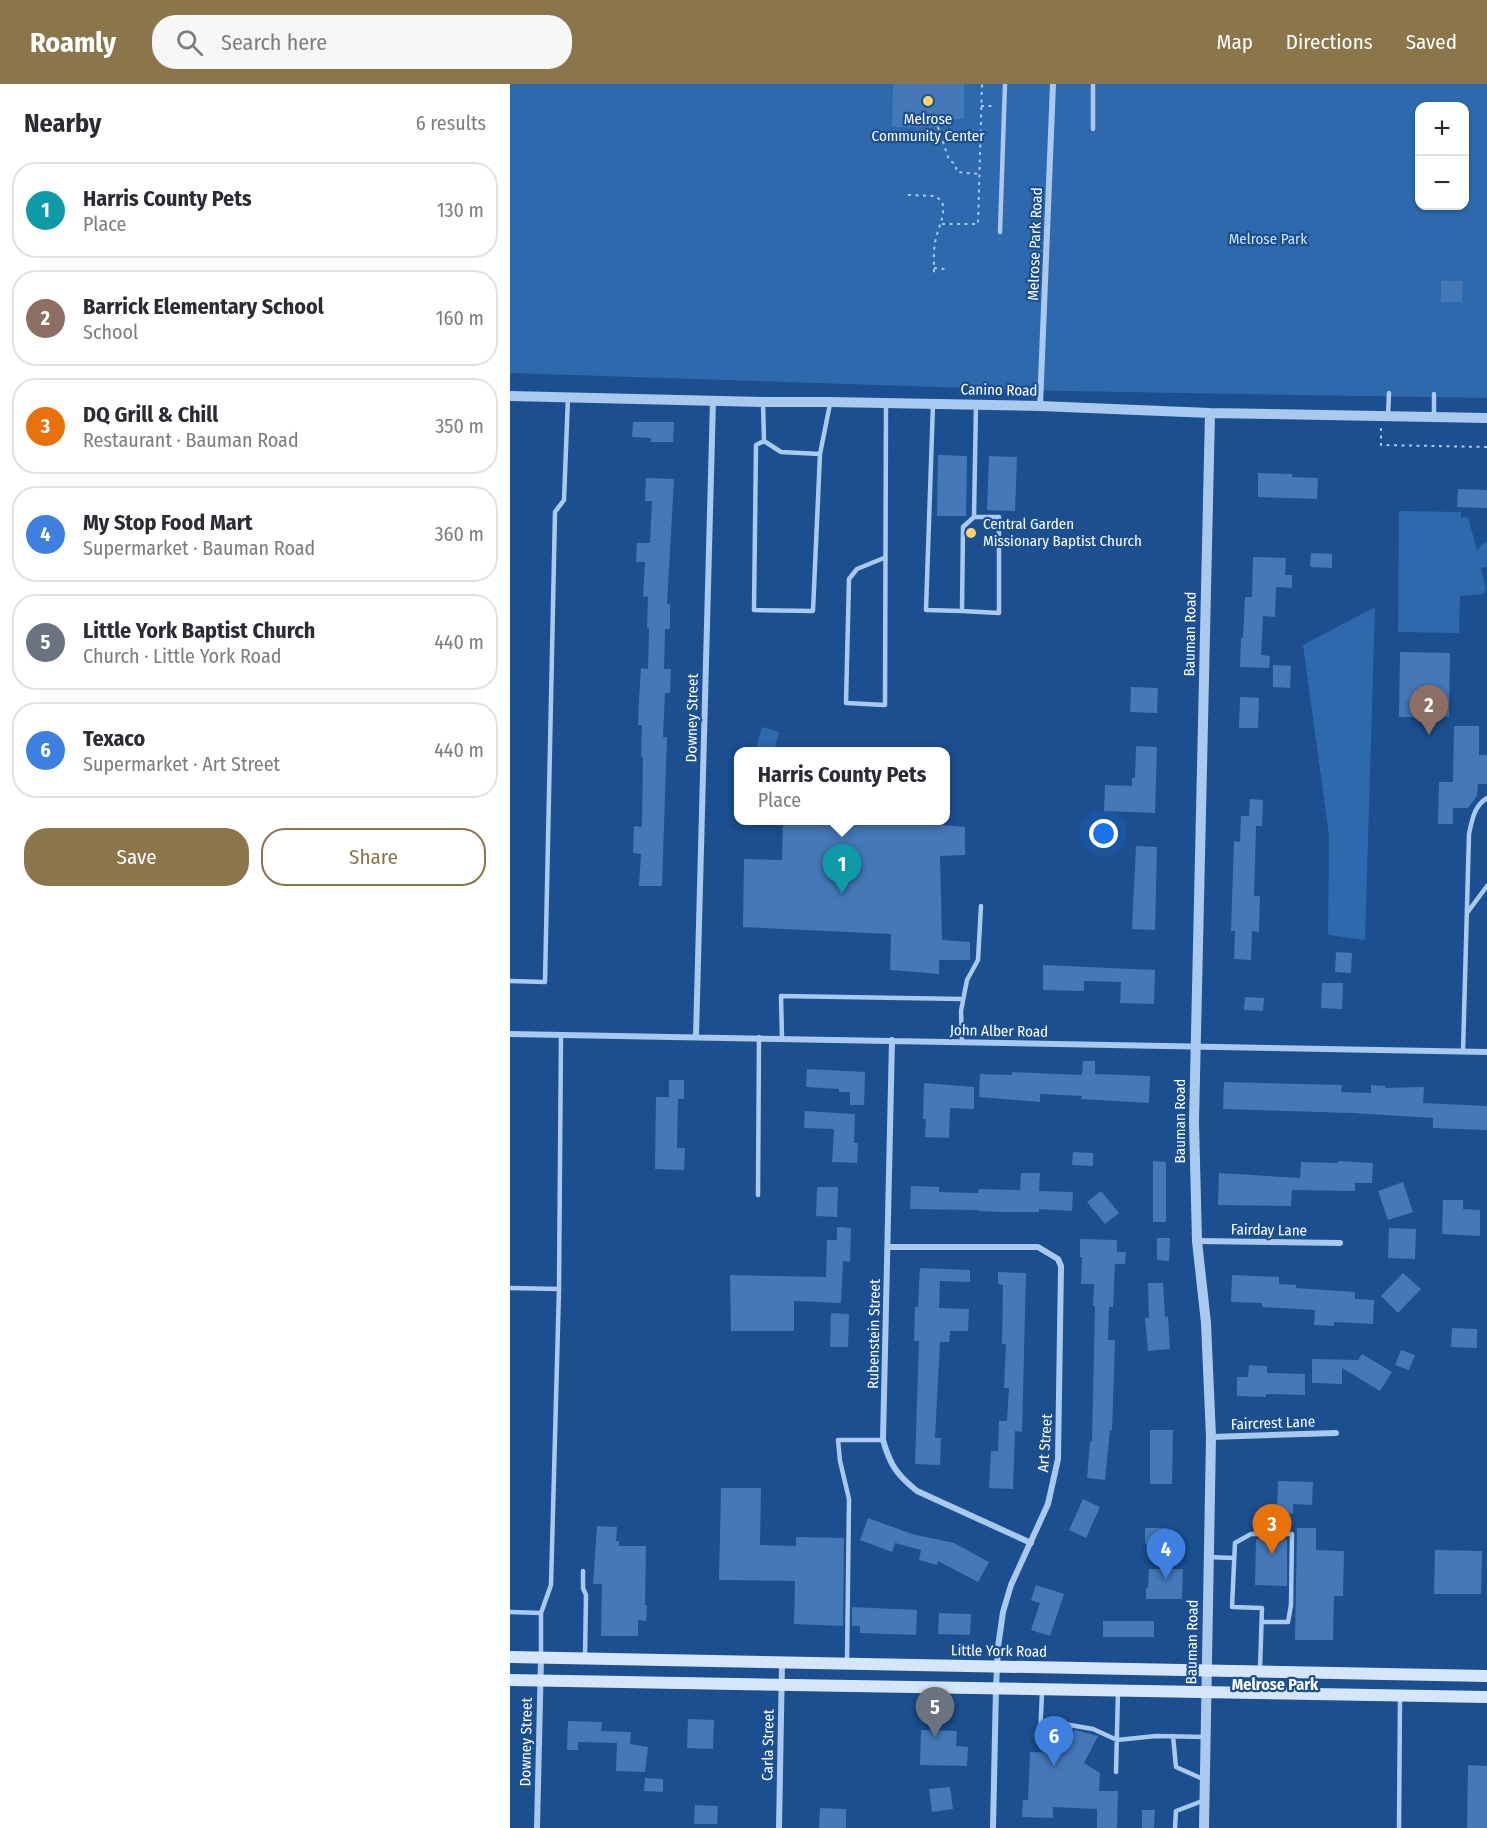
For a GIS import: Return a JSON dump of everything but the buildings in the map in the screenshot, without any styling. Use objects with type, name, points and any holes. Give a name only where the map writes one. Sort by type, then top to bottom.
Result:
[{"type":"main road","name":"Little York Road","points":[[510,1657],[1487,1676]]},
{"type":"main road","points":[[510,1680],[1487,1697]]},
{"type":"street","name":"Melrose Park Road","points":[[1040,406],[1053,84]]},
{"type":"street","name":"Canino Road","points":[[510,396],[1040,406],[1210,413],[1487,418]]},
{"type":"street","name":"Downey Street","points":[[696,1036],[713,400]]},
{"type":"street","name":"Bauman Road","points":[[1204,1828],[1211,1437],[1206,1323],[1197,1241],[1194,1122],[1210,413]]},
{"type":"street","name":"John Alber Road","points":[[510,1034],[1487,1052]]},
{"type":"street","name":"Rubenstein Street","points":[[892,1040],[883,1440],[893,1468],[917,1491],[1031,1543]]},
{"type":"street","name":"Fairday Lane","points":[[1197,1241],[1340,1243]]},
{"type":"street","name":"Art Street","points":[[888,1247],[1038,1247],[1050,1252],[1058,1259],[1062,1277],[1058,1459],[1048,1504],[1011,1585],[1003,1612],[996,1688],[993,1828]]},
{"type":"street","name":"Faircrest Lane","points":[[1211,1437],[1336,1433]]},
{"type":"street","name":"Downey Street","points":[[537,1828],[541,1657]]},
{"type":"street","name":"Carla Street","points":[[779,1828],[782,1662]]},
{"type":"lane","points":[[1000,232],[1005,84]]},
{"type":"lane","points":[[1093,84],[1093,129]]},
{"type":"lane","points":[[1388,416],[1389,393]]},
{"type":"lane","points":[[1434,394],[1434,417]]},
{"type":"lane","points":[[510,981],[545,982],[555,512],[564,500],[568,397]]},
{"type":"lane","points":[[763,402],[764,441]]},
{"type":"lane","points":[[764,441],[756,445],[754,610],[813,611],[820,454],[830,402]]},
{"type":"lane","points":[[884,558],[857,569],[849,579],[846,703],[885,705],[886,403]]},
{"type":"lane","points":[[933,404],[926,610],[999,613],[999,517],[974,518],[963,527],[962,611]]},
{"type":"lane","points":[[974,518],[976,405]]},
{"type":"lane","points":[[764,441],[781,452],[820,454]]},
{"type":"lane","points":[[1463,1052],[1469,834],[1473,813],[1487,798]]},
{"type":"lane","points":[[1467,913],[1487,886]]},
{"type":"lane","points":[[962,1042],[963,999],[967,980],[978,960],[981,906]]},
{"type":"lane","points":[[782,1038],[781,996],[963,999]]},
{"type":"lane","points":[[541,1657],[541,1613],[551,1585],[559,1289],[561,1035]]},
{"type":"lane","points":[[758,1194],[759,1037]]},
{"type":"lane","points":[[510,1288],[559,1289]]},
{"type":"lane","points":[[847,1663],[849,1499],[840,1461],[838,1440],[883,1440]]},
{"type":"lane","points":[[1260,1671],[1262,1608],[1232,1607],[1235,1544],[1251,1533],[1292,1534],[1291,1605],[1288,1622],[1262,1622]]},
{"type":"lane","points":[[1208,1557],[1234,1558]]},
{"type":"lane","points":[[583,1570],[583,1588],[586,1595],[585,1658]]},
{"type":"lane","points":[[510,1612],[541,1613]]},
{"type":"lane","points":[[1040,1738],[1042,1689]]},
{"type":"lane","points":[[1116,1772],[1118,1691]]},
{"type":"lane","points":[[1399,1828],[1401,1695]]},
{"type":"lane","points":[[1040,1725],[1064,1724],[1093,1729],[1117,1740],[1173,1736],[1206,1737]]},
{"type":"lane","points":[[1173,1736],[1176,1767],[1205,1780]]},
{"type":"lane","points":[[1175,1828],[1176,1810],[1205,1800]]},
{"type":"path","points":[[942,224],[978,224],[982,84]]},
{"type":"path","points":[[981,106],[1004,107]]},
{"type":"path","points":[[938,127],[949,160],[955,164],[957,172],[979,174]]},
{"type":"path","points":[[908,195],[935,196],[942,201],[944,207],[942,224],[935,241],[934,273]]},
{"type":"path","points":[[934,268],[945,268]]},
{"type":"path","points":[[1381,426],[1381,445],[1487,447]]},
{"type":"green space","name":"Melrose Park","points":[[510,84],[1487,84],[1487,398],[1066,391],[510,373]]},
{"type":"green space","points":[[1399,511],[1461,512],[1461,518],[1468,517],[1477,551],[1483,543],[1487,542],[1487,567],[1481,568],[1486,589],[1483,594],[1460,596],[1459,633],[1398,632]]},
{"type":"green space","points":[[1375,607],[1365,940],[1328,935],[1329,835],[1303,645]]},
{"type":"green space","points":[[762,727],[779,732],[775,747],[756,747]]},
{"type":"place","name":"Melrose Community Center","points":[[928,101]]},
{"type":"place","name":"Central Garden Missionary Baptist Church","points":[[971,533]]},
{"type":"place","name":"Barrick Elementary School","points":[[1429,735]]},
{"type":"place","name":"Harris County Pets","points":[[842,894]]},
{"type":"place","name":"DQ Grill & Chill","points":[[1272,1554]]},
{"type":"place","name":"My Stop Food Mart","points":[[1166,1579]]},
{"type":"place","name":"Little York Baptist Church","points":[[935,1737]]},
{"type":"place","name":"Texaco","points":[[1054,1766]]},
{"type":"district","name":"Melrose Park","points":[[1275,1684]]}]
